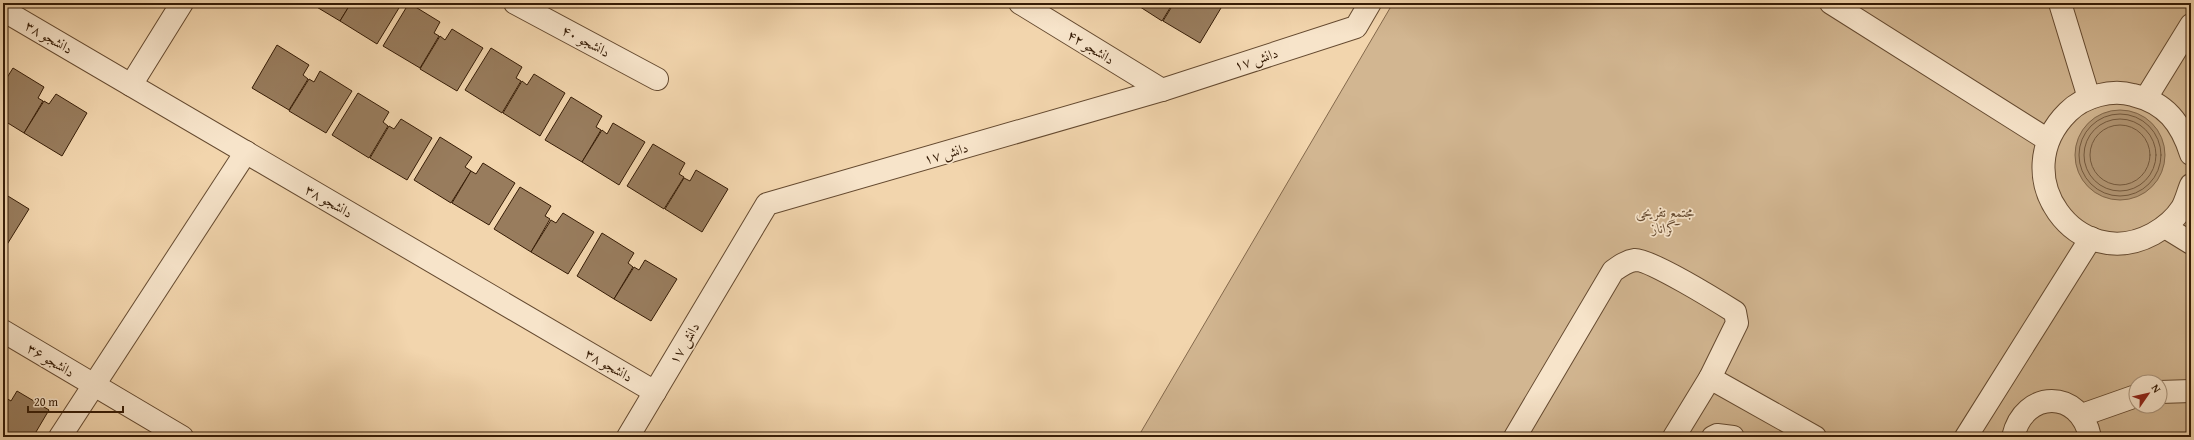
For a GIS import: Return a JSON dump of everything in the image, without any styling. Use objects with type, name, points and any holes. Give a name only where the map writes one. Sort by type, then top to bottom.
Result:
[{"type":"street","points":[[131,85],[182,3]]},
{"type":"street","name":"دانشجو ۴۰","points":[[515,3],[657,80]]},
{"type":"street","name":"دانشجو ۴۲","points":[[1020,3],[1162,90]]},
{"type":"street","name":"دانش ۱۷","points":[[628,437],[767,204],[1162,90],[1356,27],[1370,3]]},
{"type":"street","points":[[1831,3],[2048,140]]},
{"type":"street","points":[[2060,3],[2090,98]]},
{"type":"street","name":"دانشجو ۳۸","points":[[3,10],[655,392]]},
{"type":"street","points":[[2146,98],[2191,25]]},
{"type":"street","points":[[2191,154],[2184,133],[2168,112],[2146,98],[2128,93],[2108,93],[2090,98],[2072,108],[2058,122],[2048,140],[2043,163],[2045,187],[2054,208],[2070,226],[2090,238],[2116,244],[2142,240],[2165,227],[2182,208],[2191,185]]},
{"type":"street","points":[[60,437],[93,384],[246,152]]},
{"type":"street","points":[[2165,227],[2191,243]]},
{"type":"street","points":[[1966,437],[2090,238]]},
{"type":"street","points":[[1515,437],[1613,270],[1624,263],[1637,260],[1684,281],[1735,312],[1737,323],[1710,378],[1674,437]]},
{"type":"street","name":"دانشجو ۳۶","points":[[3,331],[182,437]]},
{"type":"street","points":[[1710,378],[1815,437]]},
{"type":"street","points":[[2168,392],[2191,391]]},
{"type":"street","points":[[2082,415],[2128,399]]},
{"type":"street","points":[[2014,437],[2016,424],[2023,413],[2034,405],[2046,401],[2059,401],[2072,406],[2082,415],[2088,425],[2090,437]]},
{"type":"street","points":[[1713,437],[1717,435],[1733,437]]},
{"type":"green space","name":"مجتمع تفریحی گراناز","points":[[1393,3],[2191,3],[2191,437],[1138,437]]},
{"type":"water","points":[[2120,110],[2137,114],[2152,123],[2161,138],[2165,155],[2161,172],[2152,187],[2137,196],[2120,200],[2103,196],[2088,187],[2079,172],[2075,155],[2079,138],[2088,123],[2103,114]]},
{"type":"building","points":[[310,3],[351,3],[340,21]]},
{"type":"building","points":[[351,3],[402,3],[377,44],[340,21]]},
{"type":"building","points":[[409,3],[440,22],[434,33],[439,36],[420,68],[383,46]]},
{"type":"building","points":[[1134,3],[1173,3],[1162,21]]},
{"type":"building","points":[[1174,3],[1224,3],[1200,43],[1163,21]]},
{"type":"building","points":[[452,29],[483,48],[457,91],[420,69],[440,36],[445,40]]},
{"type":"building","points":[[277,45],[309,65],[303,75],[308,79],[289,110],[252,88]]},
{"type":"building","points":[[491,48],[522,67],[516,78],[521,81],[502,113],[465,90]]},
{"type":"building","points":[[13,68],[44,87],[38,98],[43,101],[24,133],[3,120],[3,84]]},
{"type":"building","points":[[320,71],[352,91],[326,133],[289,111],[309,79],[314,82]]},
{"type":"building","points":[[534,74],[565,93],[540,136],[503,113],[522,81],[527,85]]},
{"type":"building","points":[[358,93],[389,112],[383,122],[388,126],[369,158],[332,135]]},
{"type":"building","points":[[56,94],[87,113],[62,156],[24,133],[44,101],[49,104]]},
{"type":"building","points":[[571,97],[602,116],[596,127],[601,130],[582,162],[545,140]]},
{"type":"building","points":[[401,119],[432,138],[407,180],[370,158],[389,126],[394,129]]},
{"type":"building","points":[[613,123],[645,142],[619,185],[582,162],[602,130],[607,134]]},
{"type":"building","points":[[440,137],[472,157],[465,167],[471,171],[451,203],[414,180]]},
{"type":"building","points":[[653,144],[685,163],[679,174],[684,177],[664,209],[627,186]]},
{"type":"building","points":[[483,163],[515,183],[489,225],[452,203],[471,171],[476,174]]},
{"type":"building","points":[[696,170],[728,189],[702,232],[665,209],[684,178],[690,181]]},
{"type":"building","points":[[520,187],[551,206],[545,216],[550,219],[531,252],[494,229]]},
{"type":"building","points":[[3,193],[29,209],[3,251]]},
{"type":"building","points":[[563,213],[594,232],[568,274],[531,252],[551,220],[556,223]]},
{"type":"building","points":[[602,233],[634,253],[628,263],[633,267],[614,299],[577,276]]},
{"type":"building","points":[[645,260],[677,279],[651,321],[614,299],[634,267],[639,270]]},
{"type":"building","points":[[17,391],[49,410],[33,437],[3,437],[3,403],[6,398],[11,401]]}]
